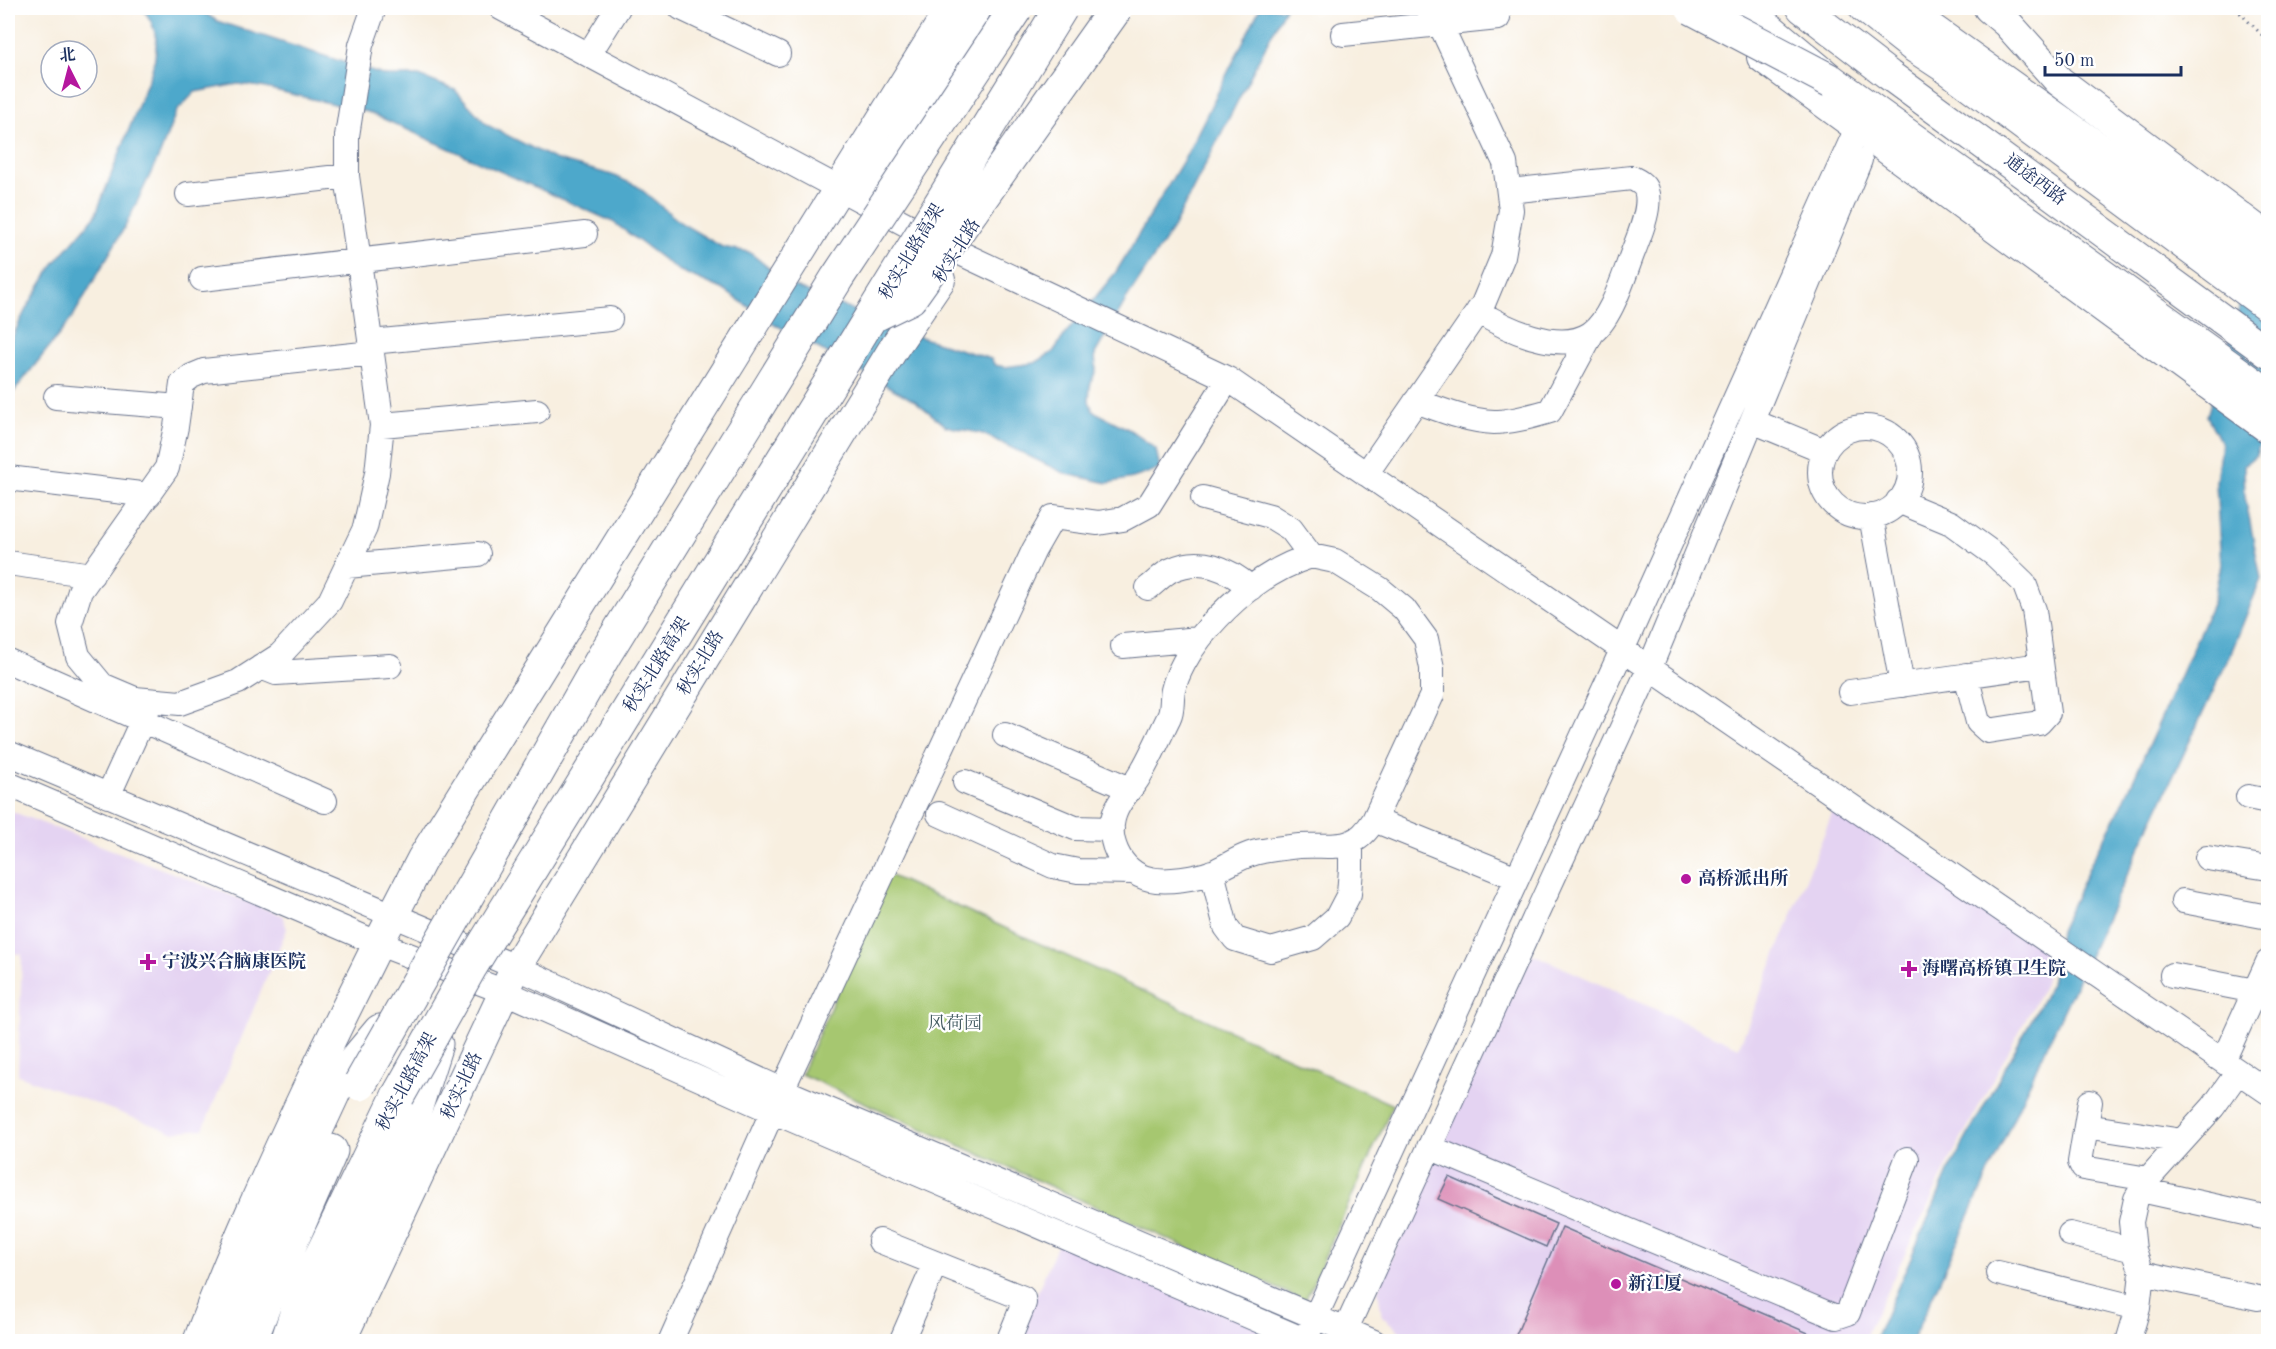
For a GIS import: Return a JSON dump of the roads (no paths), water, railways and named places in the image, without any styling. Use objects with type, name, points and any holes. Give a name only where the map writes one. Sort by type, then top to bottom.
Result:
[{"type":"highway","points":[[837,278],[842,243],[904,142],[975,8]]},
{"type":"highway","points":[[250,1341],[360,1084],[605,654],[837,278],[1016,8]]},
{"type":"highway","name":"秋实北路高架","points":[[286,1341],[302,1296],[398,1096],[471,966],[1061,8]]},
{"type":"highway","points":[[873,316],[910,298],[1116,8]]},
{"type":"highway","points":[[1693,8],[1831,81]]},
{"type":"highway","points":[[1737,8],[1771,31],[1831,81],[2268,395]]},
{"type":"highway","points":[[1900,8],[2268,270]]},
{"type":"highway","points":[[1925,8],[2015,92]]},
{"type":"highway","points":[[218,1341],[340,1079],[411,995]]},
{"type":"highway","points":[[317,1341],[415,1110],[447,1008]]},
{"type":"main road","points":[[198,1341],[221,1280],[271,1165],[377,943],[422,859],[951,8]]},
{"type":"main road","name":"秋实北路","points":[[340,1341],[510,980],[895,346],[958,252],[1102,8]]},
{"type":"main road","points":[[1693,8],[2268,428]]},
{"type":"main road","name":"通途西路","points":[[1802,8],[1889,75],[1928,101],[2268,353]]},
{"type":"main road","name":"通途西路","points":[[1864,8],[1912,46],[1950,71],[2268,307]]},
{"type":"main road","points":[[1989,8],[2007,23],[2059,81],[2268,237]]},
{"type":"street","points":[[146,711],[180,703],[238,682],[280,655],[330,601],[365,528],[377,473],[382,425],[347,176],[347,136],[361,45],[374,8]]},
{"type":"street","points":[[501,8],[958,252],[1228,380],[1623,648],[2268,1092]]},
{"type":"street","points":[[589,54],[618,8]]},
{"type":"street","points":[[681,8],[778,54]]},
{"type":"street","points":[[1366,474],[1478,311],[1503,256],[1511,210],[1505,163],[1434,16]]},
{"type":"street","points":[[1343,34],[1434,16],[1498,18]]},
{"type":"street","points":[[1343,1336],[1650,668],[1752,421],[1864,131]]},
{"type":"street","points":[[8,753],[392,916],[510,980],[1306,1341],[1623,648],[1864,131]]},
{"type":"street","points":[[188,194],[347,176]]},
{"type":"street","points":[[1416,401],[1447,413],[1495,422],[1550,411],[1592,333],[1612,306],[1645,220],[1647,191],[1643,184],[1632,178],[1509,191]]},
{"type":"street","points":[[202,279],[585,234]]},
{"type":"street","points":[[1478,311],[1500,326],[1550,341],[1575,340],[1592,333]]},
{"type":"street","points":[[146,711],[135,699],[102,685],[78,656],[70,624],[80,591],[167,468],[182,384],[192,376],[204,371],[610,319]]},
{"type":"street","points":[[670,1341],[778,1101],[1029,560],[1053,517],[1098,523],[1124,519],[1149,506],[1228,380]]},
{"type":"street","points":[[56,397],[179,407]]},
{"type":"street","points":[[382,425],[537,411]]},
{"type":"street","points":[[1752,421],[1825,451]]},
{"type":"street","points":[[1870,427],[1890,435],[1904,451],[1909,472],[1908,482],[1898,501],[1890,508],[1871,516],[1850,514],[1832,503],[1826,494],[1820,473],[1825,451],[1831,442],[1849,430],[1870,427]]},
{"type":"street","points":[[8,478],[149,495]]},
{"type":"street","points":[[1203,498],[1270,516],[1291,529],[1311,556]]},
{"type":"street","points":[[1898,501],[1952,523],[1995,555],[2024,583],[2034,610],[2048,713],[2039,723],[1988,731],[1978,722],[1966,675]]},
{"type":"street","points":[[1871,516],[1902,685]]},
{"type":"street","points":[[347,566],[478,554]]},
{"type":"street","points":[[1311,556],[1335,561],[1380,589],[1404,609],[1426,639],[1432,668],[1432,695],[1374,820],[1365,834],[1351,844],[1333,847],[1298,846],[1258,851],[1212,872],[1182,879],[1151,880],[1133,872],[1116,854],[1112,829],[1117,808],[1139,777],[1171,714],[1173,689],[1182,667],[1199,639],[1239,596],[1288,563],[1311,556]]},
{"type":"street","points":[[8,563],[92,575]]},
{"type":"street","points":[[1148,588],[1170,571],[1186,566],[1208,564],[1233,573],[1251,588]]},
{"type":"street","points":[[1123,646],[1199,639]]},
{"type":"street","points":[[8,661],[146,711],[325,801]]},
{"type":"street","points":[[1850,692],[2041,665]]},
{"type":"street","points":[[261,667],[276,673],[390,666]]},
{"type":"street","points":[[108,795],[146,711]]},
{"type":"street","points":[[1005,735],[1130,789]]},
{"type":"street","points":[[965,782],[1075,828],[1112,829]]},
{"type":"street","points":[[8,784],[377,943],[510,980]]},
{"type":"street","points":[[939,814],[1053,866],[1078,871],[1133,872]]},
{"type":"street","points":[[1374,820],[1517,878]]},
{"type":"street","points":[[1212,872],[1226,927],[1235,939],[1271,950],[1313,938],[1337,917],[1349,894],[1351,844]]},
{"type":"street","points":[[2207,858],[2268,868]]},
{"type":"street","points":[[2183,901],[2268,917]]},
{"type":"street","points":[[2128,1341],[2138,1308],[2138,1261],[2132,1222],[2136,1198],[2144,1184],[2213,1107],[2263,980],[2172,975]]},
{"type":"street","points":[[778,1101],[1315,1317],[1343,1336],[1374,1341]]},
{"type":"street","points":[[2182,1141],[2088,1114],[2080,1162],[2083,1168],[2268,1218]]},
{"type":"street","points":[[1429,1147],[1836,1317],[1848,1313],[1907,1159]]},
{"type":"street","points":[[2070,1234],[2138,1261],[2258,1298]]},
{"type":"street","points":[[880,1241],[1023,1298],[1024,1303],[1008,1341]]},
{"type":"street","points":[[902,1341],[935,1264]]},
{"type":"street","points":[[1998,1273],[2138,1308]]},
{"type":"water","points":[[142,8],[197,8],[217,21],[386,76],[419,76],[455,90],[487,125],[554,159],[612,175],[637,186],[681,223],[722,247],[749,252],[790,285],[926,339],[991,359],[995,365],[1005,367],[1035,363],[1053,352],[1116,272],[1186,156],[1260,8],[1285,8],[1173,228],[1126,300],[1095,354],[1096,370],[1090,386],[1089,401],[1093,411],[1130,430],[1156,449],[1160,469],[1108,483],[1066,474],[983,434],[946,426],[915,401],[776,325],[722,289],[678,270],[613,222],[368,112],[261,87],[238,84],[195,92],[176,112],[160,154],[126,225],[72,318],[8,399],[8,346],[27,307],[53,265],[95,216],[151,73],[156,39],[152,23]]},
{"type":"water","points":[[2268,210],[2268,418],[2256,455],[2244,465],[2245,497],[2261,579],[2231,653],[2025,1093],[1912,1341],[1874,1342],[1950,1168],[2051,984],[2060,931],[2090,865],[2121,807],[2213,602],[2221,565],[2216,482],[2221,443],[2207,416]]},
{"type":"place","name":"高桥派出所","points":[[1686,879]]},
{"type":"place","name":"宁波兴合脑康医院","points":[[148,962]]},
{"type":"place","name":"海曙高桥镇卫生院","points":[[1909,969]]},
{"type":"place","name":"新江厦","points":[[1616,1284]]},
{"type":"park label","name":"风荷园","points":[[955,1024]]}]
